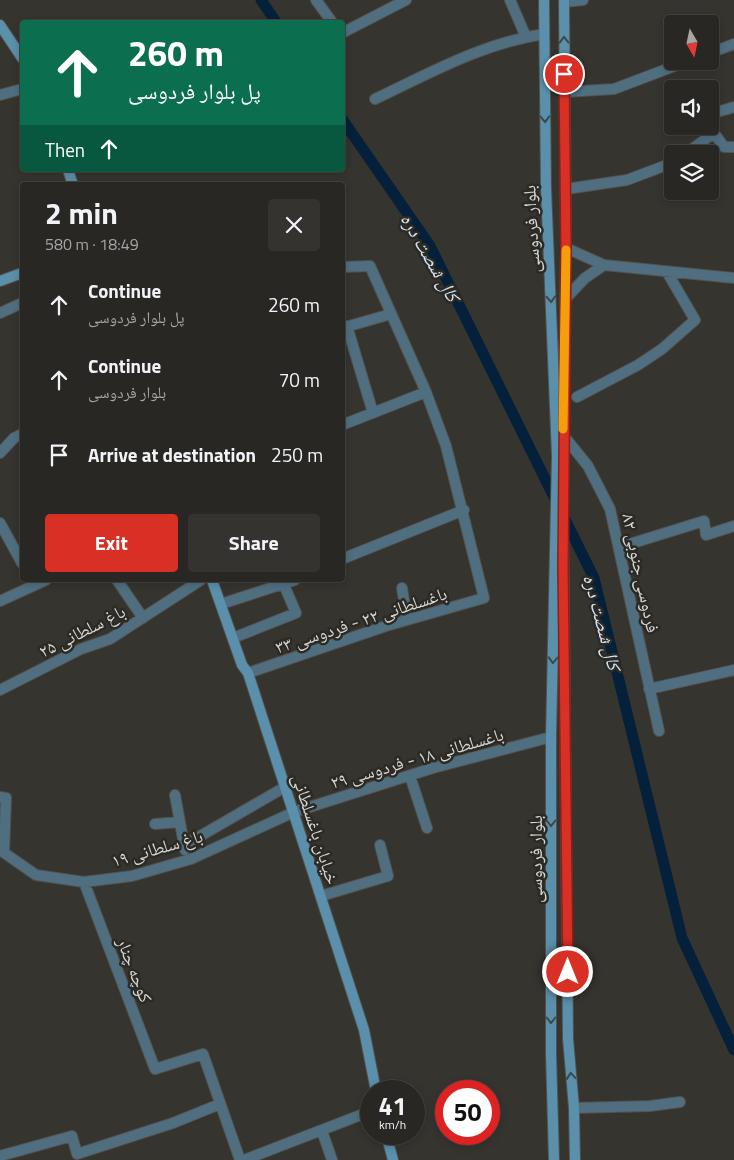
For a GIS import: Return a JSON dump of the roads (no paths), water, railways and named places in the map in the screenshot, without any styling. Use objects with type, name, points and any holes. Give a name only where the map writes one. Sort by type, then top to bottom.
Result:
[{"type":"main road","name":"بلوار فردوسی","points":[[544,0],[546,189],[560,456],[563,568],[568,1038],[574,1108],[575,1160]]},
{"type":"main road","name":"بلوار فردوسی","points":[[554,1160],[551,1054],[551,737],[560,456],[563,435],[566,248],[564,1]]},
{"type":"main road","points":[[0,24],[20,55]]},
{"type":"main road","points":[[0,281],[20,274]]},
{"type":"main road","name":"خیابان باغسلطانی","points":[[213,582],[242,665],[248,673],[294,812],[364,1030],[374,1080]]},
{"type":"main road","points":[[552,895],[560,898],[567,894]]},
{"type":"main road","points":[[551,926],[559,922],[567,927]]},
{"type":"main road","points":[[389,1145],[392,1160]]},
{"type":"street","points":[[316,0],[331,20]]},
{"type":"street","points":[[345,32],[406,0]]},
{"type":"street","points":[[510,0],[526,37]]},
{"type":"street","points":[[564,1],[583,0]]},
{"type":"street","points":[[375,99],[467,55],[526,37],[544,34]]},
{"type":"street","points":[[719,50],[734,44]]},
{"type":"street","points":[[565,92],[614,89],[664,70]]},
{"type":"street","points":[[0,95],[20,90]]},
{"type":"street","points":[[719,111],[734,107]]},
{"type":"street","points":[[698,145],[711,135]]},
{"type":"street","points":[[715,135],[724,147],[734,147]]},
{"type":"street","points":[[566,189],[627,180],[664,166]]},
{"type":"street","points":[[566,248],[604,265],[734,278]]},
{"type":"street","points":[[565,299],[585,278],[604,265]]},
{"type":"street","points":[[345,266],[370,266],[426,392],[446,446],[464,510],[345,558]]},
{"type":"street","points":[[577,397],[638,366],[662,349],[695,320],[667,272]]},
{"type":"street","points":[[0,313],[20,304]]},
{"type":"street","points":[[373,413],[345,327],[392,314]]},
{"type":"street","points":[[345,424],[426,392]]},
{"type":"street","points":[[0,453],[14,438],[20,435]]},
{"type":"street","name":"فردوسی جنوبی ۸۲","points":[[563,435],[588,466],[606,500],[620,547],[659,730]]},
{"type":"street","name":"باغسلطانی ۲۲ - فردوسی ۳۳","points":[[248,673],[407,620],[484,598],[464,510]]},
{"type":"street","points":[[620,547],[704,521],[706,535],[734,526]]},
{"type":"street","points":[[0,523],[20,559]]},
{"type":"street","points":[[118,582],[143,618]]},
{"type":"street","name":"باغ سلطانی ۲۵","points":[[0,690],[81,649],[110,639],[199,582]]},
{"type":"street","points":[[221,604],[290,582]]},
{"type":"street","points":[[0,601],[34,583]]},
{"type":"street","points":[[233,638],[296,613],[284,584]]},
{"type":"street","points":[[402,588],[407,620]]},
{"type":"street","points":[[649,689],[734,670]]},
{"type":"street","name":"باغسلطانی ۱۸ - فردوسی ۲۹","points":[[294,812],[410,776],[551,737]]},
{"type":"street","points":[[410,776],[427,828]]},
{"type":"street","points":[[183,846],[285,787]]},
{"type":"street","points":[[175,795],[183,846],[191,859]]},
{"type":"street","points":[[0,797],[6,798],[2,852]]},
{"type":"street","name":"باغ سلطانی ۱۹","points":[[2,852],[36,875],[84,882],[132,876],[191,859],[294,812]]},
{"type":"street","points":[[155,824],[180,822]]},
{"type":"street","points":[[321,896],[388,876],[380,845]]},
{"type":"street","name":"کوچه چنار","points":[[84,882],[155,1069],[203,1054],[220,1104]]},
{"type":"street","points":[[574,1108],[650,1106],[680,1102]]},
{"type":"street","points":[[0,1156],[72,1136],[77,1154],[173,1123],[220,1104],[242,1160],[360,1115]]},
{"type":"street","points":[[322,1131],[332,1160]]},
{"type":"waterway","name":"کال شصت دره","points":[[261,0],[275,20]]},
{"type":"waterway","name":"کال شصت دره","points":[[345,123],[430,246],[594,578],[682,938],[734,1050]]}]
